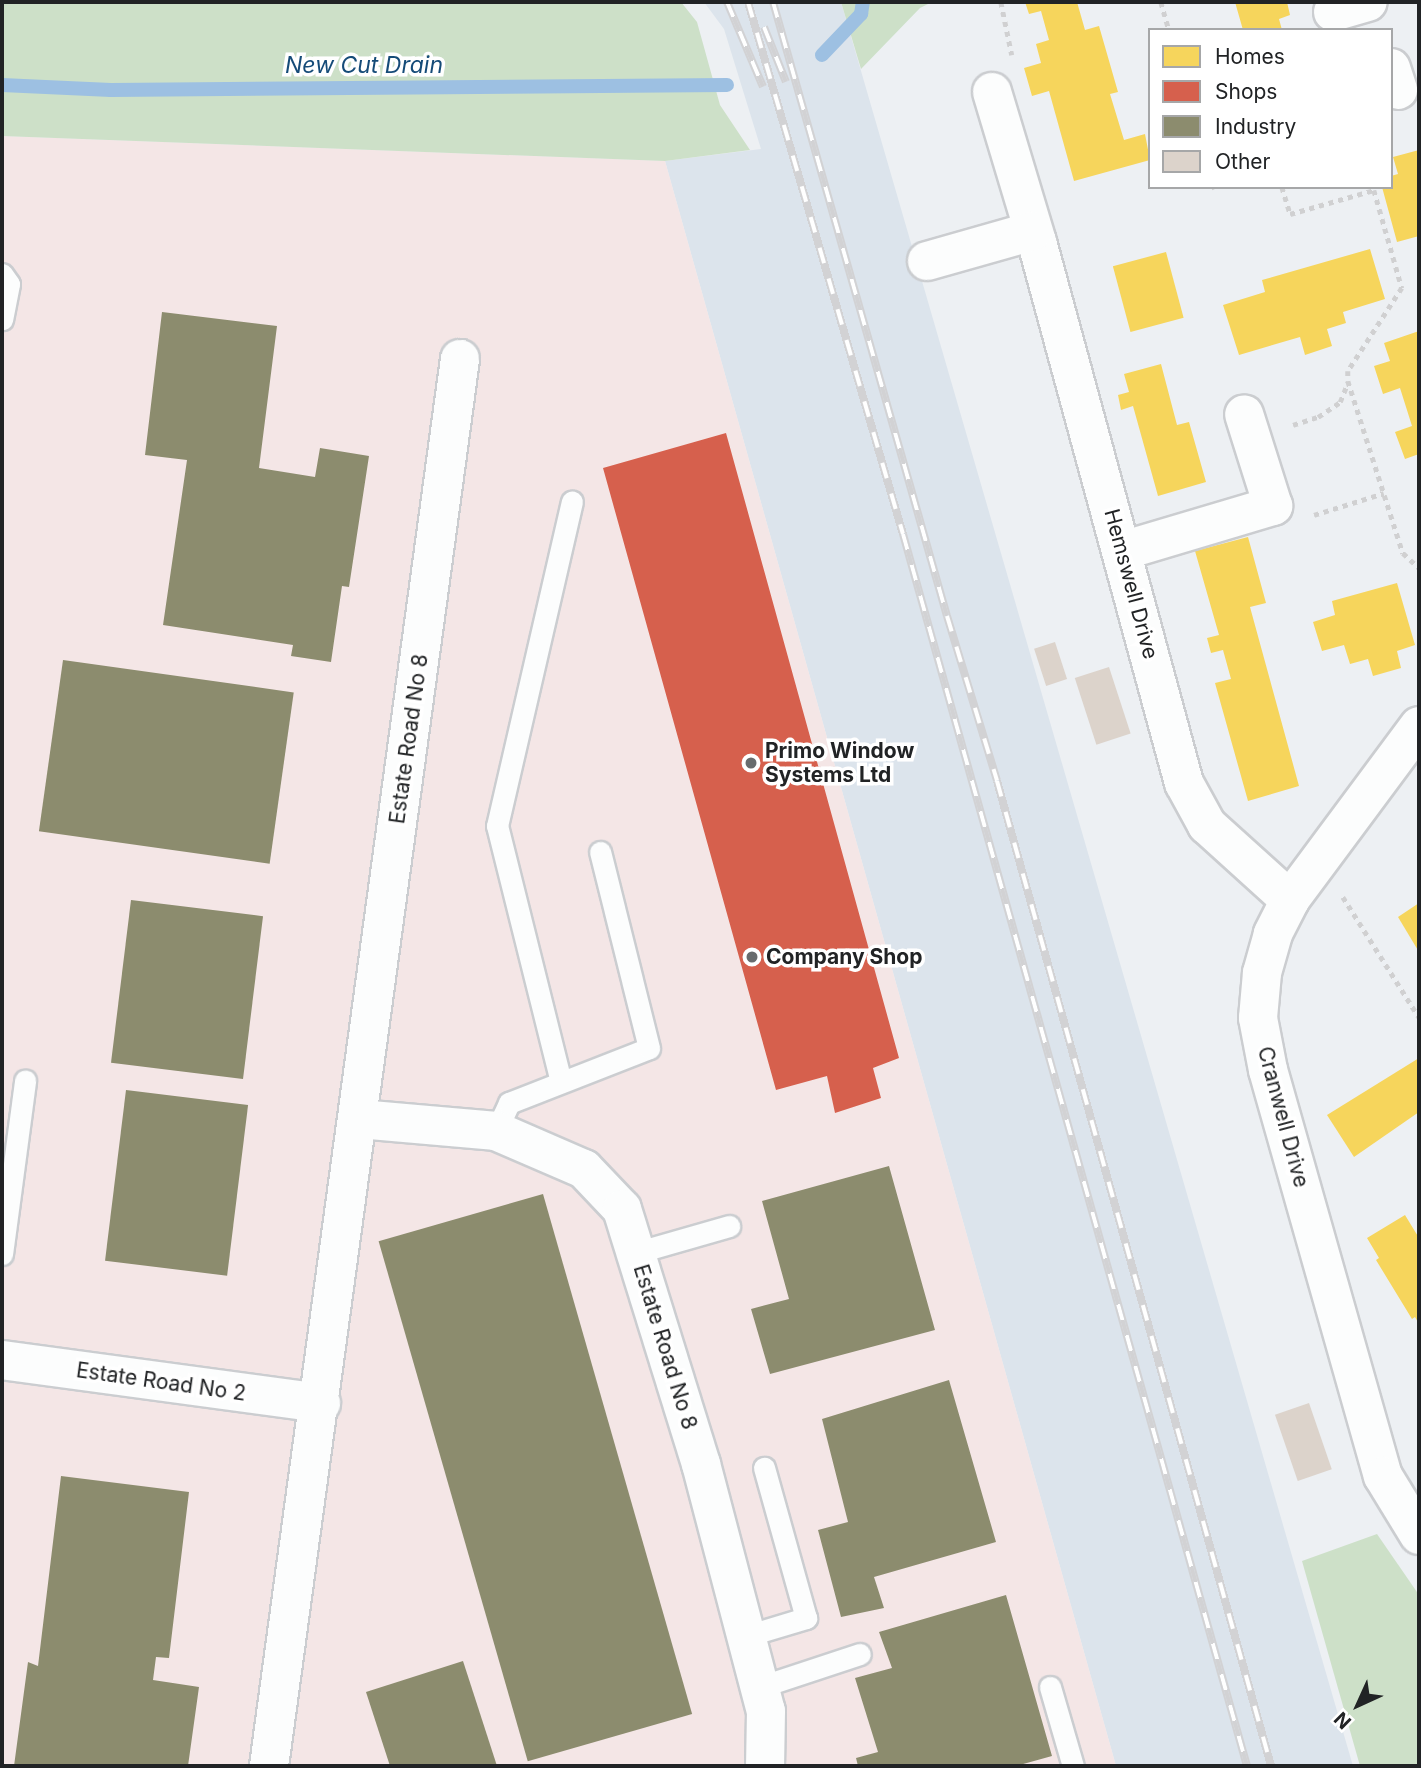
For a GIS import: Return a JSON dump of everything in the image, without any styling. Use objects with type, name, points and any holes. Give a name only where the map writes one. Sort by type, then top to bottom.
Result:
[{"type":"street","points":[[1357,5],[1377,28]]},
{"type":"street","name":"Hemswell Drive","points":[[992,92],[1122,551],[1184,783],[1207,825],[1290,900]]},
{"type":"street","points":[[927,261],[1033,231]]},
{"type":"street","name":"Estate Road No 8","points":[[270,1766],[460,359]]},
{"type":"street","points":[[1122,551],[1273,506],[1247,427]]},
{"type":"street","name":"Cranwell Drive","points":[[1419,726],[1290,900],[1273,934],[1262,973],[1258,1018],[1268,1070],[1383,1476],[1419,1535]]},
{"type":"street","name":"Estate Road No 8","points":[[359,1119],[496,1130],[584,1169],[622,1209],[701,1464],[760,1687],[766,1711],[765,1766]]},
{"type":"street","name":"Estate Road No 2","points":[[2,1360],[321,1403]]},
{"type":"lane","points":[[2,274],[9,284],[2,319]]},
{"type":"lane","points":[[561,1083],[497,827],[572,502]]},
{"type":"lane","points":[[496,1130],[509,1103],[649,1048],[600,852]]},
{"type":"lane","points":[[2,1254],[25,1081]]},
{"type":"lane","points":[[635,1253],[729,1226]]},
{"type":"lane","points":[[746,1636],[806,1618],[764,1468]]},
{"type":"lane","points":[[760,1687],[860,1654]]},
{"type":"lane","points":[[1050,1686],[1073,1766]]},
{"type":"path","points":[[1161,2],[1168,28]]},
{"type":"path","points":[[1283,189],[1290,215],[1373,189],[1402,288],[1348,371],[1349,381],[1403,553],[1419,568]]},
{"type":"path","points":[[1247,427],[1318,416],[1340,402],[1349,381]]},
{"type":"path","points":[[1273,506],[1299,520],[1384,493]]},
{"type":"path","points":[[1319,858],[1419,1017]]},
{"type":"shaded area","points":[[704,2],[841,2],[1353,1766],[1116,1766],[665,161],[761,149],[724,29]]},
{"type":"shaded area","points":[[2,136],[665,161],[1116,1766],[2,1766]]},
{"type":"green space","points":[[2,2],[681,2],[697,22],[720,105],[750,150],[665,161],[2,136]]},
{"type":"green space","points":[[841,2],[932,2],[920,8],[861,69]]},
{"type":"green space","points":[[1377,1534],[1419,1595],[1419,1766],[1360,1766],[1302,1561]]},
{"type":"building: Homes","points":[[1025,2],[1077,2],[1085,30],[1099,26],[1118,92],[1110,94],[1124,140],[1145,134],[1148,161],[1074,181],[1049,91],[1032,96],[1024,68],[1041,63],[1036,44],[1049,40],[1041,11],[1029,14]]},
{"type":"building: Homes","points":[[1235,2],[1287,2],[1290,15],[1279,19],[1281,28],[1242,28]]},
{"type":"building: Homes","points":[[1419,150],[1419,236],[1397,242],[1383,189],[1393,189],[1393,175],[1398,174],[1393,157]]},
{"type":"building: Homes","points":[[1370,249],[1385,299],[1343,312],[1346,323],[1327,329],[1332,346],[1305,355],[1300,337],[1239,355],[1223,305],[1265,292],[1262,280]]},
{"type":"building: Homes","points":[[1166,252],[1184,318],[1130,332],[1113,266]]},
{"type":"building: Homes","points":[[1419,331],[1419,454],[1405,459],[1395,432],[1412,426],[1400,388],[1383,394],[1374,366],[1390,361],[1384,343]]},
{"type":"building: Homes","points":[[1161,364],[1177,425],[1189,422],[1206,482],[1158,496],[1133,406],[1121,410],[1118,395],[1129,392],[1124,374]]},
{"type":"building: Homes","points":[[1248,537],[1266,603],[1250,607],[1299,786],[1248,801],[1215,683],[1231,679],[1223,650],[1211,653],[1207,638],[1219,635],[1195,551]]},
{"type":"building: Homes","points":[[1397,583],[1415,645],[1397,651],[1401,668],[1373,676],[1368,659],[1350,664],[1344,645],[1322,651],[1313,622],[1335,615],[1332,601]]},
{"type":"building: Homes","points":[[1419,903],[1419,952],[1398,917]]},
{"type":"building: Homes","points":[[1419,1058],[1419,1112],[1354,1157],[1327,1115]]},
{"type":"building: Homes","points":[[1405,1215],[1419,1238],[1419,1324],[1415,1317],[1412,1319],[1376,1260],[1379,1258],[1367,1238]]},
{"type":"building: Shops","name":"Primo Window Systems Ltd","points":[[726,433],[899,1058],[873,1068],[881,1098],[835,1113],[827,1076],[776,1090],[603,468]]},
{"type":"building: Industry","points":[[162,312],[277,326],[259,468],[315,477],[320,448],[369,456],[349,587],[342,586],[331,662],[291,656],[293,645],[163,625],[187,460],[145,455]]},
{"type":"building: Industry","points":[[63,660],[294,692],[270,864],[39,831]]},
{"type":"building: Industry","points":[[131,900],[263,916],[243,1079],[111,1063]]},
{"type":"building: Industry","points":[[126,1090],[248,1105],[227,1276],[105,1261]]},
{"type":"building: Industry","points":[[889,1166],[935,1330],[770,1374],[751,1309],[789,1299],[762,1201]]},
{"type":"building: Industry","points":[[543,1194],[692,1714],[528,1761],[379,1241]]},
{"type":"building: Industry","points":[[949,1380],[996,1542],[874,1577],[884,1608],[841,1617],[818,1530],[848,1522],[822,1419]]},
{"type":"building: Industry","points":[[61,1476],[189,1492],[169,1658],[156,1657],[153,1680],[199,1687],[188,1766],[14,1766],[28,1662],[38,1666]]},
{"type":"building: Industry","points":[[1006,1595],[1052,1756],[1016,1766],[858,1766],[856,1758],[878,1752],[855,1678],[892,1668],[879,1632]]},
{"type":"building: Industry","points":[[463,1661],[497,1766],[390,1766],[366,1692]]},
{"type":"building: Other","points":[[1055,642],[1067,679],[1046,686],[1034,649]]},
{"type":"building: Other","points":[[1109,667],[1131,734],[1096,745],[1075,678]]},
{"type":"building: Other","points":[[1309,1403],[1332,1469],[1298,1481],[1275,1415]]},
{"type":"waterway","name":"New Cut Drain","points":[[822,55],[861,14],[863,2]]},
{"type":"waterway","name":"New Cut Drain","points":[[2,85],[111,90],[727,85]]},
{"type":"railway","points":[[727,2],[763,87]]},
{"type":"railway","points":[[748,2],[903,534],[1247,1766]]},
{"type":"railway","points":[[773,2],[947,616],[997,781],[1271,1766]]},
{"type":"railway","points":[[764,27],[786,82]]},
{"type":"place","name":"Primo Window Systems Ltd","points":[[751,763]]},
{"type":"place","name":"Company Shop","points":[[752,957]]}]
